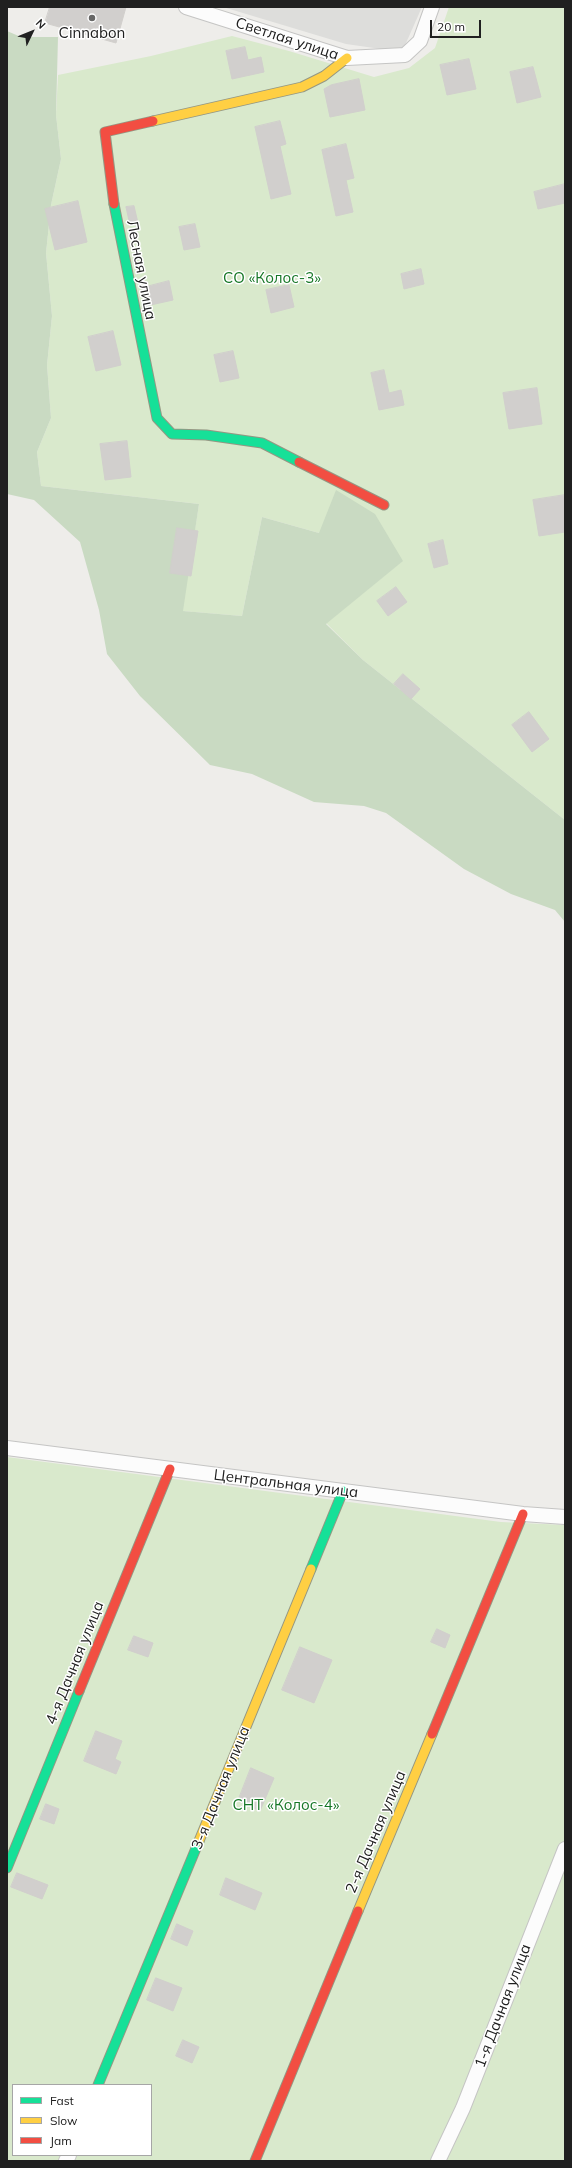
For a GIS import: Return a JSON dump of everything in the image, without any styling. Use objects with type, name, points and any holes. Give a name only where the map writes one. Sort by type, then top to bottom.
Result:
[{"type":"street","name":"Светлая улица","points":[[186,7],[347,58],[405,55],[420,41],[432,7]]},
{"type":"street","name":"Лесная улица","points":[[347,58],[324,76],[302,87],[105,132],[112,196],[156,418],[172,434],[206,435],[262,443],[384,505]]},
{"type":"street","name":"Центральная улица","points":[[7,1448],[523,1514],[565,1517]]},
{"type":"street","name":"4-я Дачная улица","points":[[7,1868],[170,1469]]},
{"type":"street","name":"3-я Дачная улица","points":[[98,2084],[343,1491]]},
{"type":"street","name":"2-я Дачная улица","points":[[255,2161],[523,1514]]},
{"type":"street","name":"1-я Дачная улица","points":[[438,2161],[463,2108],[565,1849]]},
{"type":"shaded area","points":[[223,7],[422,7],[402,52],[346,44]]},
{"type":"green space","name":"СО «Колос-3»","points":[[449,7],[565,7],[565,820],[363,660],[326,623],[402,561],[319,533],[262,517],[242,616],[182,611],[199,504],[41,486],[37,452],[51,418],[47,365],[52,316],[46,253],[51,205],[61,159],[56,115],[58,75],[151,56],[232,36],[289,51],[374,77],[409,68],[435,48]]},
{"type":"green space","points":[[7,31],[21,37],[58,37],[56,115],[61,159],[51,205],[46,253],[52,316],[47,365],[51,418],[37,452],[41,486],[199,504],[183,611],[242,616],[262,517],[319,533],[336,490],[375,514],[403,561],[326,624],[363,660],[565,820],[565,922],[555,910],[511,894],[464,869],[386,813],[364,806],[314,802],[252,774],[210,765],[140,696],[107,654],[99,610],[80,542],[34,500],[7,494]]},
{"type":"green space","name":"СНТ «Колос-4»","points":[[7,1457],[501,1522],[565,1525],[565,2161],[7,2161]]},
{"type":"building","points":[[50,7],[126,7],[116,43],[45,23]]},
{"type":"building","points":[[245,47],[248,60],[261,57],[264,72],[232,79],[226,51]]},
{"type":"building","points":[[469,59],[476,89],[447,95],[440,65]]},
{"type":"building","points":[[533,67],[541,97],[517,103],[510,72]]},
{"type":"building","points":[[359,79],[365,110],[330,117],[324,89],[331,85]]},
{"type":"building","points":[[280,121],[286,144],[280,146],[291,194],[271,199],[255,127]]},
{"type":"building","points":[[346,144],[354,178],[346,180],[353,212],[336,216],[322,150]]},
{"type":"building","points":[[565,184],[565,203],[538,209],[534,192]]},
{"type":"building","points":[[78,201],[87,242],[55,250],[45,209]]},
{"type":"building","points":[[134,206],[138,223],[130,225],[126,207]]},
{"type":"building","points":[[195,224],[200,247],[184,250],[179,227]]},
{"type":"building","points":[[421,269],[424,284],[404,289],[401,274]]},
{"type":"building","points":[[169,281],[173,300],[146,306],[142,288]]},
{"type":"building","points":[[289,285],[294,307],[271,313],[266,290]]},
{"type":"building","points":[[113,331],[121,365],[96,371],[88,337]]},
{"type":"building","points":[[233,351],[239,378],[220,382],[214,355]]},
{"type":"building","points":[[384,370],[389,393],[401,390],[404,405],[379,410],[371,373]]},
{"type":"building","points":[[537,388],[542,424],[509,429],[503,393]]},
{"type":"building","points":[[127,441],[131,477],[105,480],[100,444]]},
{"type":"building","points":[[565,495],[565,532],[539,536],[533,500]]},
{"type":"building","points":[[177,528],[198,531],[191,576],[170,573]]},
{"type":"building","points":[[443,540],[448,564],[434,568],[428,544]]},
{"type":"building","points":[[396,587],[407,602],[388,616],[377,601]]},
{"type":"building","points":[[403,674],[420,689],[411,699],[394,684]]},
{"type":"building","points":[[529,712],[549,739],[532,752],[512,725]]},
{"type":"building","points":[[437,1629],[450,1635],[445,1648],[431,1642]]},
{"type":"building","points":[[134,1636],[153,1643],[148,1657],[128,1650]]},
{"type":"building","points":[[300,1647],[332,1660],[314,1703],[282,1690]]},
{"type":"building","points":[[96,1731],[122,1741],[115,1759],[121,1762],[116,1774],[84,1761]]},
{"type":"building","points":[[251,1768],[274,1778],[260,1811],[238,1801]]},
{"type":"building","points":[[46,1804],[59,1809],[54,1824],[40,1819]]},
{"type":"building","points":[[17,1873],[48,1885],[42,1899],[11,1887]]},
{"type":"building","points":[[226,1878],[262,1893],[255,1910],[220,1895]]},
{"type":"building","points":[[177,1924],[193,1931],[187,1946],[171,1939]]},
{"type":"building","points":[[156,1978],[182,1988],[173,2011],[147,2000]]},
{"type":"building","points":[[183,2040],[199,2047],[192,2063],[176,2056]]},
{"type":"traffic: fast","points":[[114,204],[157,418],[172,434],[206,435],[262,443],[299,462]]},
{"type":"traffic: fast","points":[[311,1569],[343,1491]]},
{"type":"traffic: fast","points":[[7,1868],[79,1691]]},
{"type":"traffic: fast","points":[[98,2084],[199,1841]]},
{"type":"traffic: slow","points":[[153,121],[302,87],[324,76],[347,58]]},
{"type":"traffic: slow","points":[[199,1841],[311,1569]]},
{"type":"traffic: slow","points":[[358,1911],[432,1734]]},
{"type":"traffic: jam","points":[[114,204],[105,132],[153,121]]},
{"type":"traffic: jam","points":[[299,462],[384,505]]},
{"type":"traffic: jam","points":[[79,1691],[170,1469]]},
{"type":"traffic: jam","points":[[432,1734],[523,1514]]},
{"type":"traffic: jam","points":[[255,2161],[358,1911]]},
{"type":"place","name":"Cinnabon","points":[[92,18]]}]
